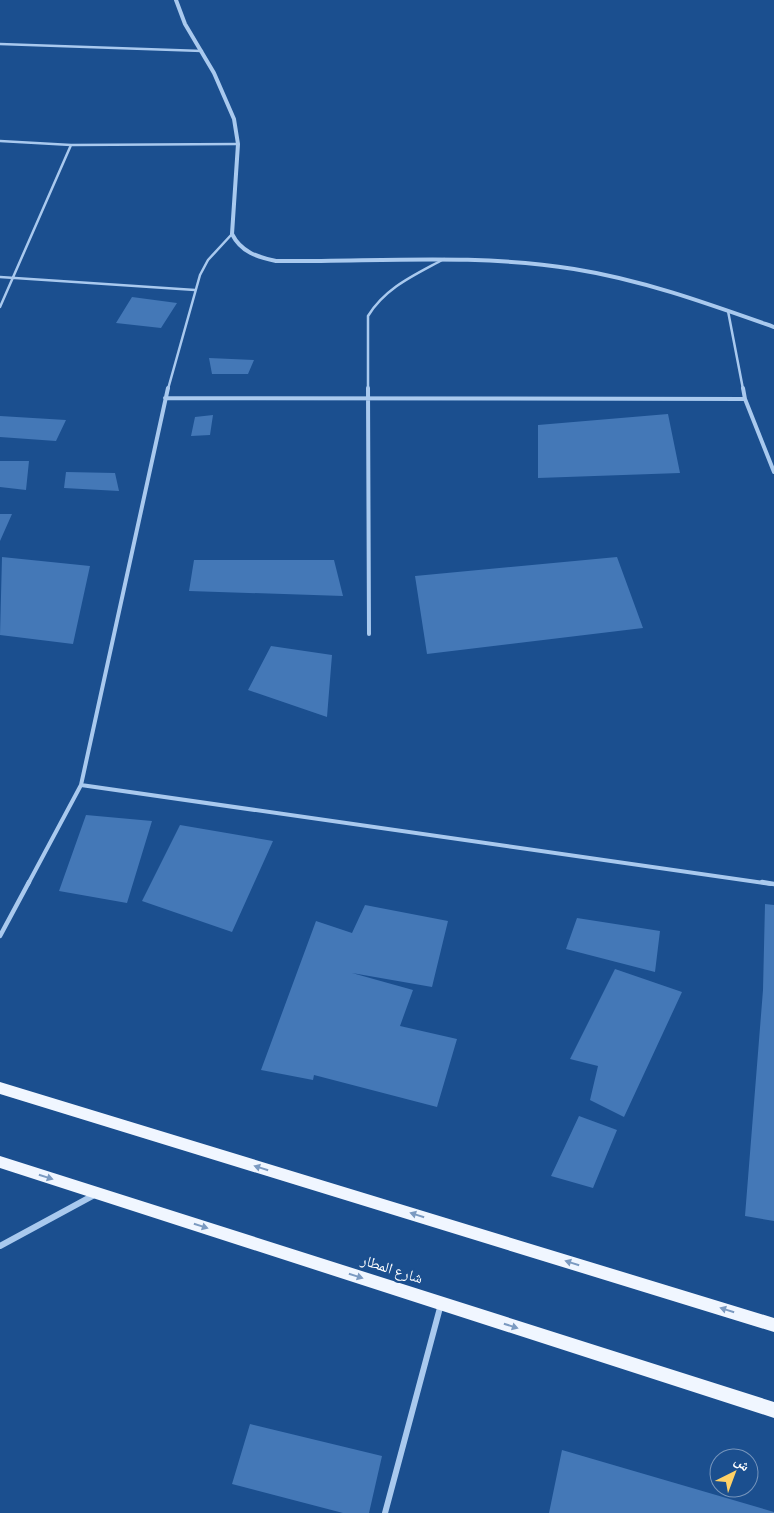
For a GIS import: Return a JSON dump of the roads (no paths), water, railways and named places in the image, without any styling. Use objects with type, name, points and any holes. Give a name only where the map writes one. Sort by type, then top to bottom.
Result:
[{"type":"main road","points":[[0,1088],[774,1325]]},
{"type":"main road","name":"شارع المطار","points":[[0,1162],[774,1410]]},
{"type":"street","points":[[176,0],[186,24],[214,73],[234,120],[238,144],[232,234],[235,243],[245,251],[259,258],[276,261],[444,259],[502,261],[560,267],[618,277],[673,292],[774,327]]},
{"type":"street","points":[[0,1246],[98,1193]]},
{"type":"street","points":[[385,1513],[441,1303]]},
{"type":"lane","points":[[0,44],[202,51]]},
{"type":"lane","points":[[0,142],[72,145],[238,144]]},
{"type":"lane","points":[[0,307],[72,145]]},
{"type":"lane","points":[[0,936],[81,785],[165,398],[200,275],[208,260],[232,234]]},
{"type":"lane","points":[[370,634],[367,398],[368,316],[374,305],[384,294],[444,259]]},
{"type":"lane","points":[[0,277],[195,290]]},
{"type":"lane","points":[[728,311],[745,399],[774,472]]},
{"type":"lane","points":[[165,398],[745,399]]},
{"type":"lane","points":[[81,785],[774,884]]}]
